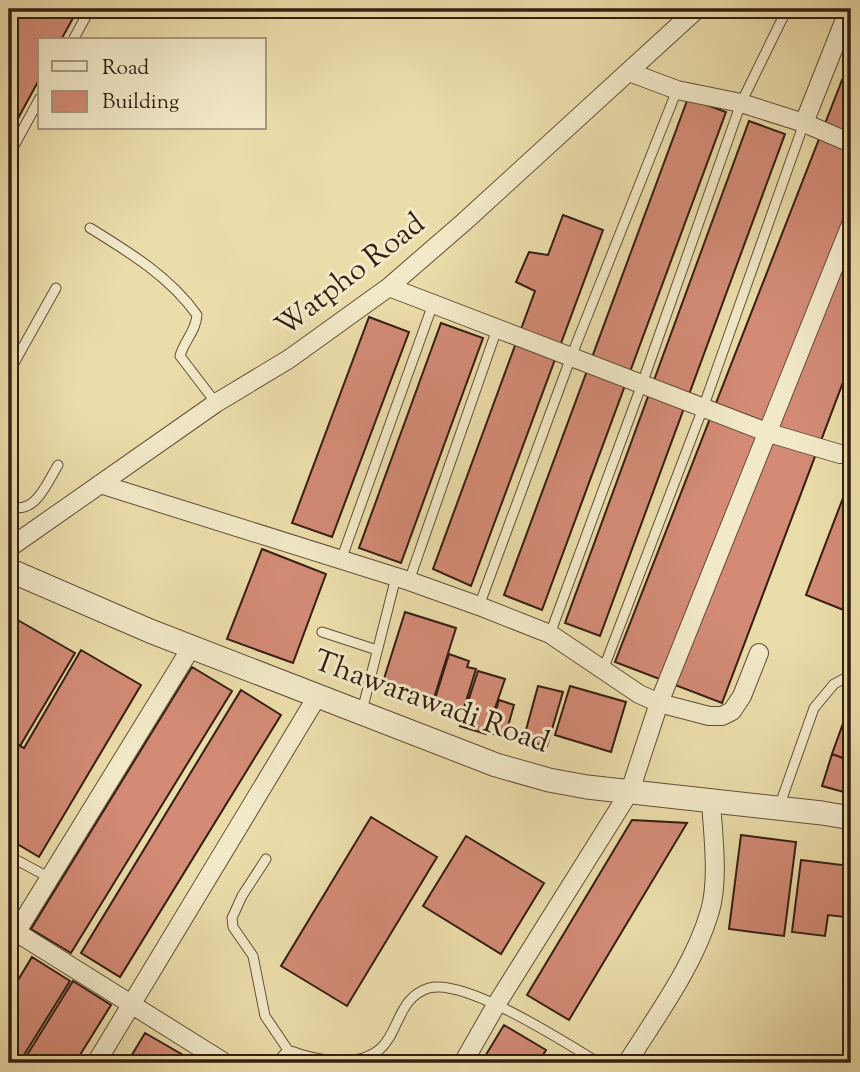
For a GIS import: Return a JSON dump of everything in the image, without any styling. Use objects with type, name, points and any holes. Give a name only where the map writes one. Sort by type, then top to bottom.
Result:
[{"type":"street","name":"Watpho Road","points":[[9,548],[216,403],[289,359],[389,287],[697,9]]},
{"type":"street","points":[[804,123],[849,9]]},
{"type":"street","points":[[629,72],[677,90],[741,103],[804,123],[851,143]]},
{"type":"street","points":[[463,1063],[496,1005],[630,791],[659,703],[851,224]]},
{"type":"street","points":[[389,287],[769,433],[840,454]]},
{"type":"street","points":[[100,484],[403,579],[480,606],[550,634],[577,650],[622,684],[659,703],[709,716],[722,716],[732,711],[742,696],[759,653]]},
{"type":"street","name":"Thawarawadi Road","points":[[9,570],[191,648],[426,739],[523,773],[549,780],[851,818]]},
{"type":"street","points":[[191,648],[50,878],[11,935],[225,1063]]},
{"type":"street","points":[[96,1063],[318,695]]},
{"type":"street","points":[[627,1063],[687,965],[711,908],[715,856],[711,802]]},
{"type":"lane","points":[[74,38],[90,9]]},
{"type":"lane","points":[[550,634],[741,103],[787,9]]},
{"type":"lane","points":[[480,606],[571,357],[677,90]]},
{"type":"lane","points":[[9,155],[38,103]]},
{"type":"lane","points":[[603,670],[703,408],[804,123]]},
{"type":"lane","points":[[90,228],[136,256],[198,316],[197,325],[182,347],[180,356],[216,403]]},
{"type":"lane","points":[[9,372],[56,288]]},
{"type":"lane","points":[[341,560],[433,304]]},
{"type":"lane","points":[[362,713],[377,650],[497,329]]},
{"type":"lane","points":[[9,506],[23,509],[32,504],[58,465]]},
{"type":"lane","points":[[322,632],[377,650]]},
{"type":"lane","points":[[778,808],[814,708],[834,684],[851,675]]},
{"type":"lane","points":[[9,856],[50,878]]},
{"type":"lane","points":[[266,859],[242,896],[232,918],[233,927],[253,956],[265,1016],[288,1050],[334,1059],[362,1060],[382,1048],[409,1000],[429,988],[457,991],[496,1005],[599,1063]]},
{"type":"lane","points":[[276,1063],[288,1050]]},
{"type":"building","points":[[9,9],[78,9],[62,38],[38,38],[38,82],[9,135]]},
{"type":"building","points":[[851,57],[851,361],[722,703],[615,662]]},
{"type":"building","points":[[688,98],[726,112],[542,610],[504,595]]},
{"type":"building","points":[[749,121],[785,134],[600,636],[565,623]]},
{"type":"building","points":[[563,215],[603,230],[471,586],[433,569],[535,291],[516,282],[529,252],[548,255]]},
{"type":"building","points":[[369,317],[409,332],[332,537],[292,523]]},
{"type":"building","points":[[441,323],[483,338],[401,563],[359,548]]},
{"type":"building","points":[[851,477],[851,613],[806,595]]},
{"type":"building","points":[[262,549],[326,574],[293,663],[227,639]]},
{"type":"building","points":[[405,612],[456,628],[433,701],[382,685]]},
{"type":"building","points":[[9,615],[75,653],[20,746],[9,739]]},
{"type":"building","points":[[81,650],[141,685],[39,857],[9,839],[9,739],[24,748]]},
{"type":"building","points":[[449,654],[469,661],[467,667],[476,669],[463,711],[434,702]]},
{"type":"building","points":[[192,667],[232,691],[71,953],[31,929]]},
{"type":"building","points":[[478,671],[505,679],[486,734],[460,726]]},
{"type":"building","points":[[538,686],[563,692],[547,746],[523,741]]},
{"type":"building","points":[[570,686],[626,702],[611,752],[555,735]]},
{"type":"building","points":[[241,690],[281,715],[120,977],[81,953]]},
{"type":"building","points":[[499,700],[514,705],[505,737],[489,733]]},
{"type":"building","points":[[851,704],[851,761],[832,754]]},
{"type":"building","points":[[832,754],[851,761],[851,794],[822,786]]},
{"type":"building","points":[[371,817],[437,857],[347,1006],[281,966]]},
{"type":"building","points":[[632,820],[687,823],[569,1020],[527,995]]},
{"type":"building","points":[[741,835],[796,842],[784,936],[729,929]]},
{"type":"building","points":[[466,836],[544,883],[501,954],[423,906]]},
{"type":"building","points":[[801,860],[851,866],[845,917],[828,915],[825,936],[792,932]]},
{"type":"building","points":[[851,906],[851,949],[847,949]]},
{"type":"building","points":[[32,957],[70,981],[19,1063],[9,1063],[9,995]]},
{"type":"building","points":[[73,981],[111,1005],[75,1063],[22,1063]]},
{"type":"building","points":[[504,1025],[546,1050],[538,1063],[481,1063]]},
{"type":"building","points":[[145,1033],[197,1063],[127,1063]]}]
